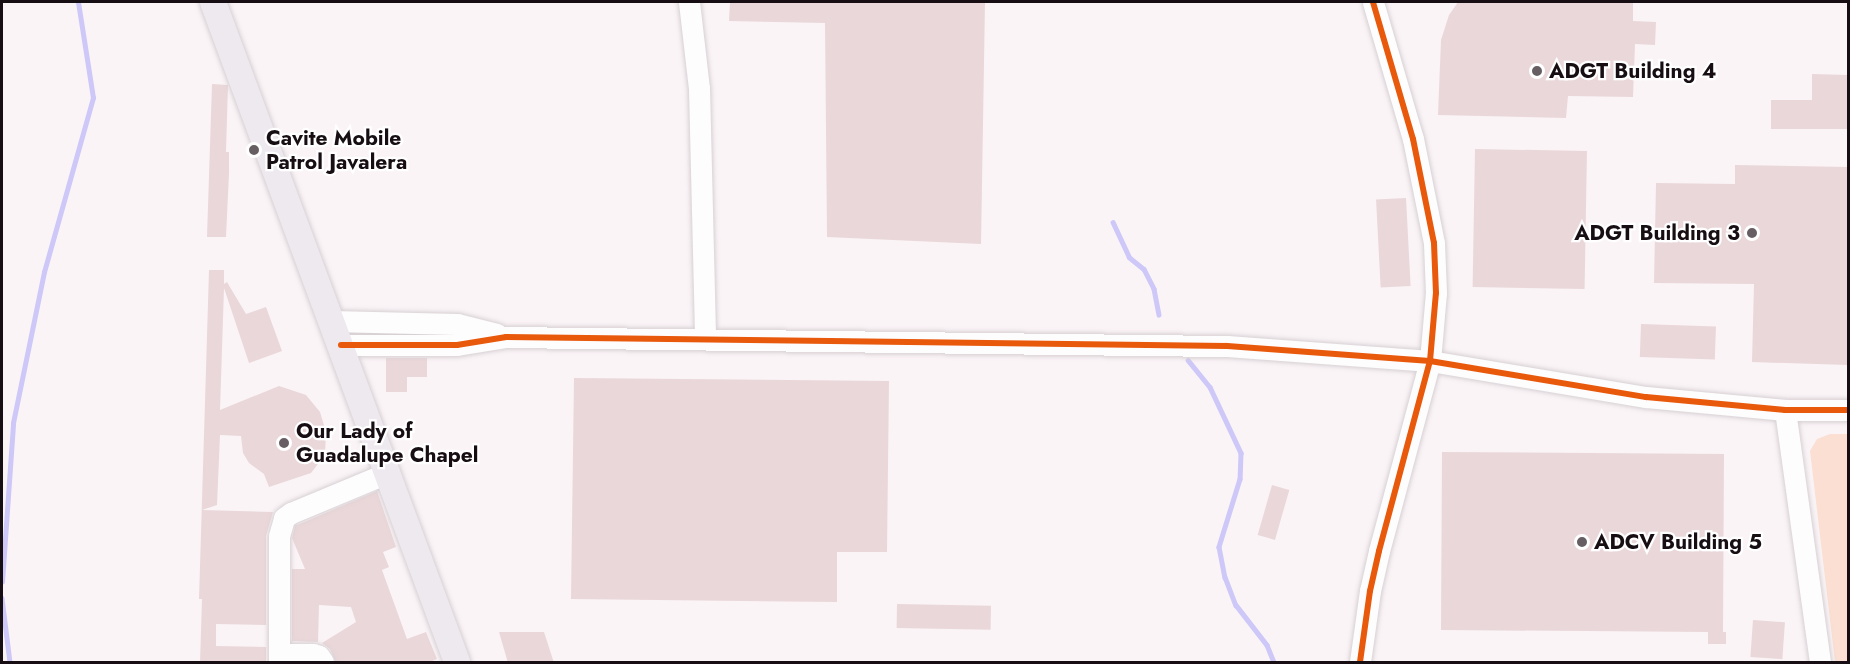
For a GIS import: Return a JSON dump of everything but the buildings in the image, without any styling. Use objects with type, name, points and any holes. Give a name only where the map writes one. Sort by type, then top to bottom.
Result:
[{"type":"main road","points":[[213,2],[457,663]]},
{"type":"street","points":[[689,2],[699,88],[705,338]]},
{"type":"street","points":[[1360,663],[1370,591],[1430,361],[1435,322],[1434,243],[1413,139],[1373,2]]},
{"type":"street","points":[[331,321],[457,324],[506,337]]},
{"type":"street","points":[[341,345],[457,345],[506,337],[1206,345],[1430,361],[1646,397],[1785,410],[1848,410]]},
{"type":"street","points":[[1785,410],[1820,663]]},
{"type":"street","points":[[323,663],[319,656],[313,654],[279,658],[279,536],[284,519],[291,513],[387,473]]},
{"type":"shaded area","points":[[1830,434],[1848,434],[1848,662],[1835,662],[1810,451],[1817,439]]},
{"type":"waterway","points":[[2,582],[13,423],[44,272],[93,98],[78,2]]},
{"type":"waterway","points":[[1113,222],[1129,257],[1144,269],[1154,289],[1159,315]]},
{"type":"waterway","points":[[1188,360],[1210,387],[1241,453],[1240,479],[1219,547],[1225,577],[1236,605],[1267,645],[1274,662]]},
{"type":"waterway","points":[[2,598],[10,662]]},
{"type":"cycle path","points":[[1360,662],[1370,591],[1379,551],[1430,361],[1436,293],[1434,243],[1413,139],[1373,2]]},
{"type":"cycle path","points":[[341,345],[457,345],[506,337],[1227,346],[1430,361],[1646,397],[1785,410],[1848,410]]},
{"type":"place","name":"ADGT Building 4","points":[[1537,71]]},
{"type":"place","name":"Cavite Mobile Patrol Javalera","points":[[254,150]]},
{"type":"place","name":"ADGT Building 3","points":[[1752,233]]},
{"type":"place","name":"Our Lady of Guadalupe Chapel","points":[[284,443]]},
{"type":"place","name":"ADCV Building 5","points":[[1582,542]]}]
